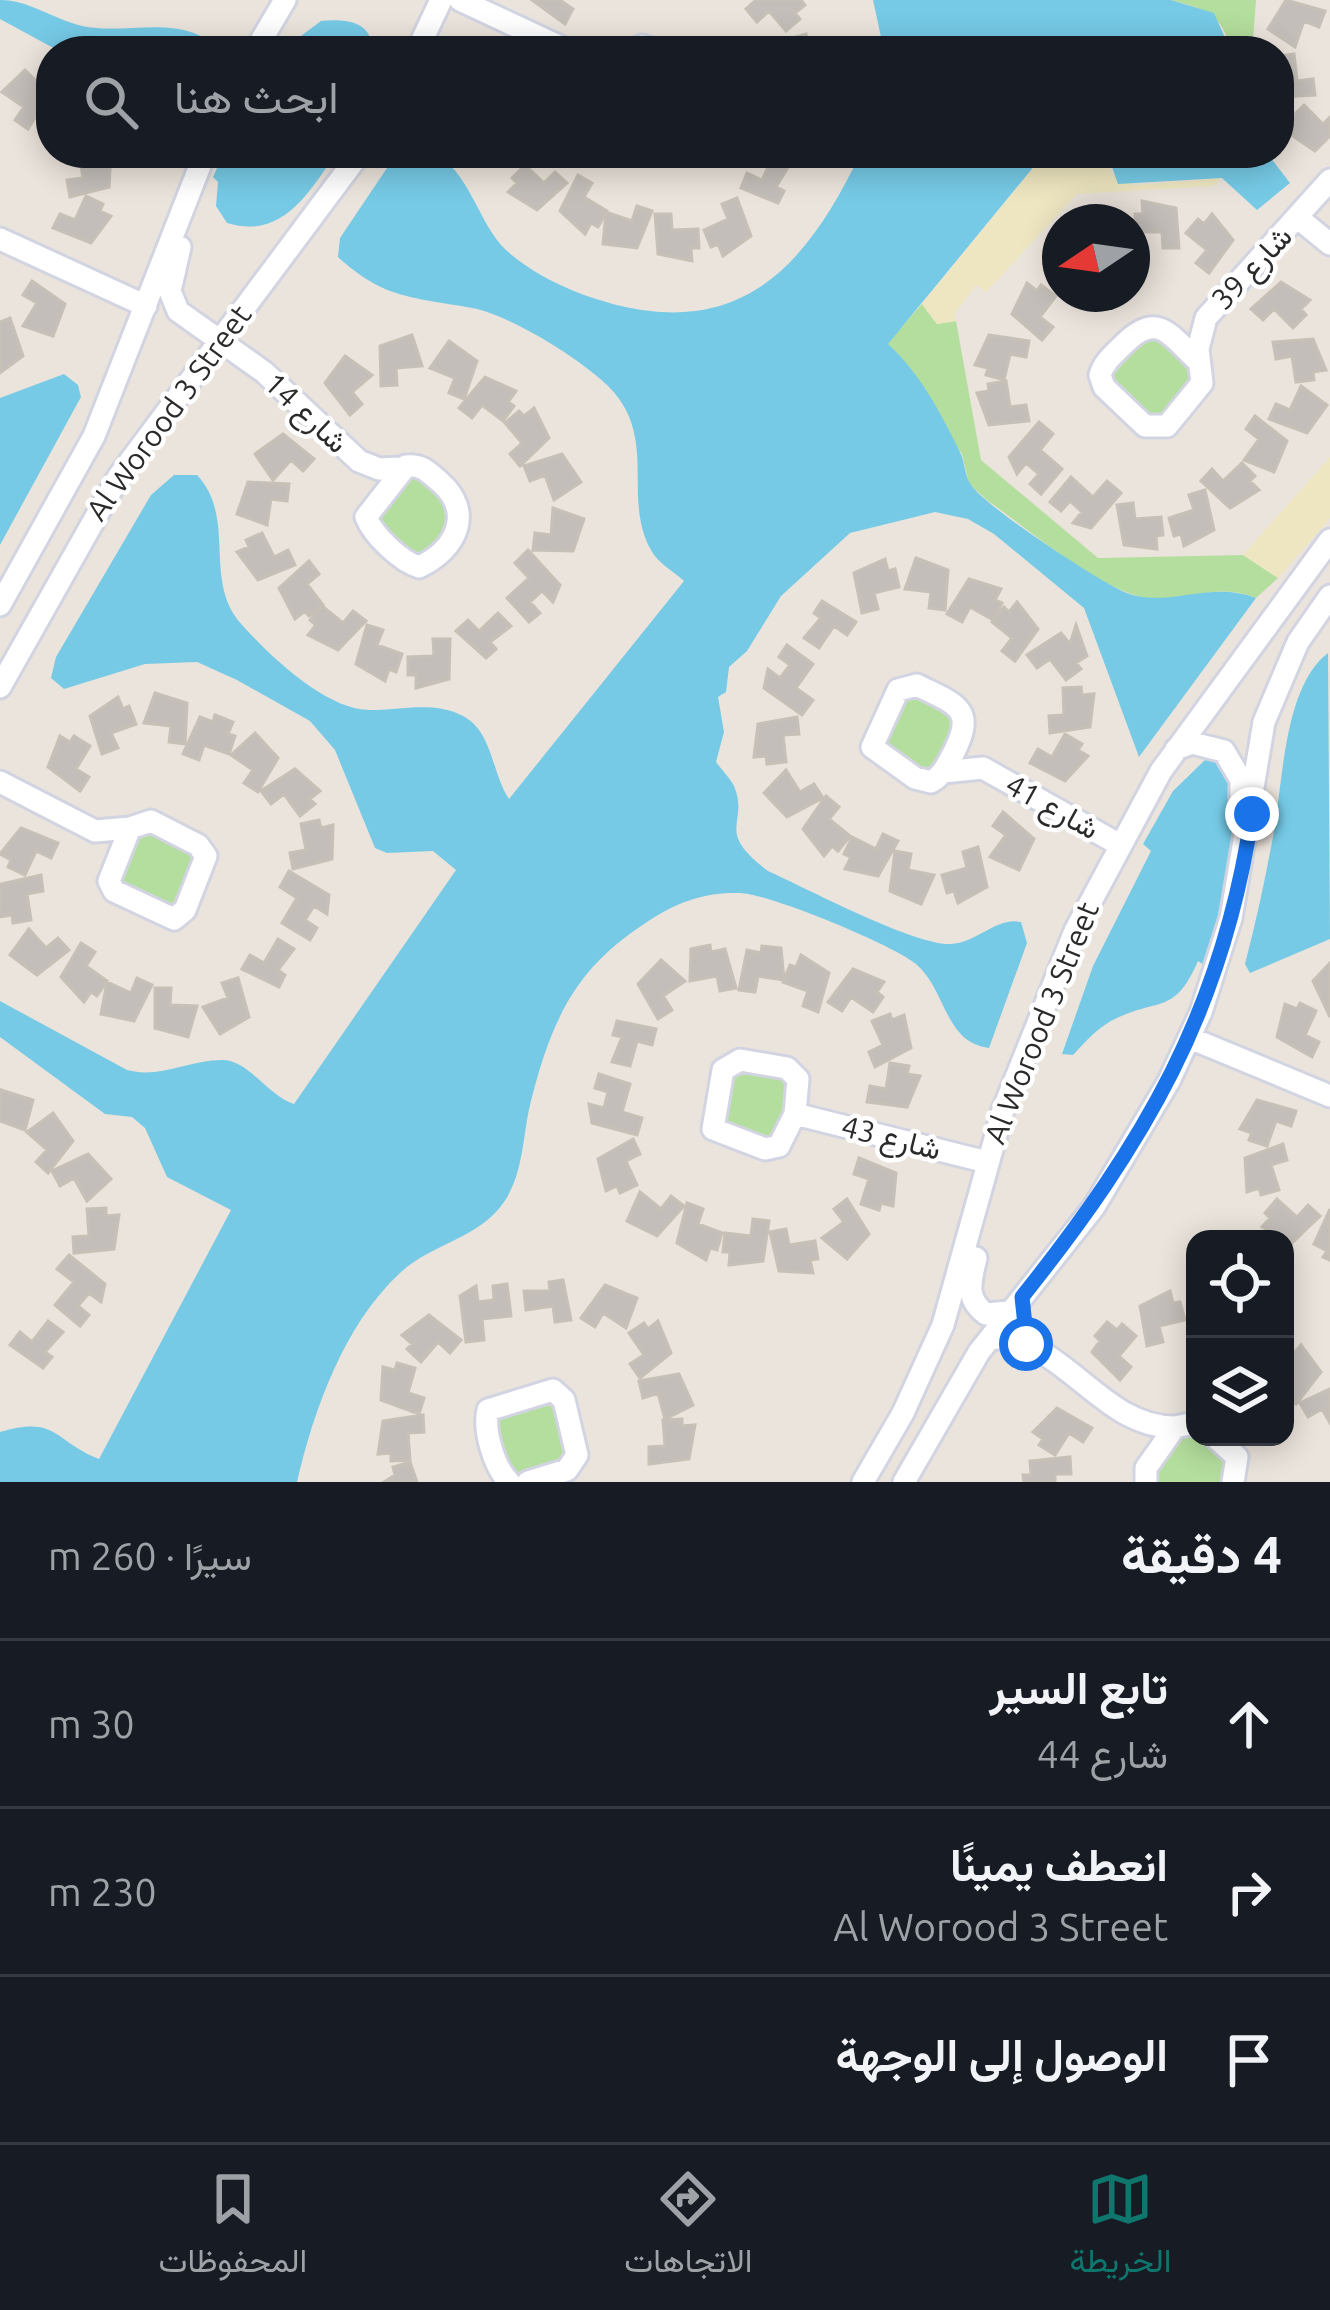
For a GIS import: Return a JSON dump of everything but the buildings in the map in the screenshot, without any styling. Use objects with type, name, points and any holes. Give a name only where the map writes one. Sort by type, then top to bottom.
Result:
[{"type":"street","points":[[264,36],[285,0]]},
{"type":"street","points":[[424,36],[442,0]]},
{"type":"street","points":[[460,0],[537,36]]},
{"type":"street","name":"Al Worood 3 Street","points":[[0,604],[94,436],[199,168]]},
{"type":"street","name":"شارع 14","points":[[200,168],[170,291],[178,311],[216,343],[253,365],[359,461],[379,470],[422,466],[460,502],[459,524],[429,562],[409,564],[370,527],[359,461]]},
{"type":"street","name":"Al Worood 3 Street","points":[[0,686],[98,509],[349,168]]},
{"type":"street","name":"شارع 39","points":[[1206,318],[1136,331],[1101,370],[1104,387],[1145,426],[1167,426],[1200,388],[1206,318],[1330,180]]},
{"type":"street","points":[[1298,218],[1330,244]]},
{"type":"street","points":[[0,238],[146,306]]},
{"type":"street","name":"شارع 14","points":[[242,310],[253,365]]},
{"type":"street","points":[[1161,328],[1199,362]]},
{"type":"street","points":[[369,507],[401,468]]},
{"type":"street","name":"Al Worood 3 Street","points":[[863,1482],[937,1340],[987,1162],[1055,976],[1120,845],[1176,749],[1330,540]]},
{"type":"street","points":[[904,1482],[990,1338],[1124,1164],[1190,1038],[1244,866],[1264,722],[1298,641],[1330,596]]},
{"type":"street","points":[[1298,641],[1330,614]]},
{"type":"street","name":"شارع 41","points":[[983,768],[943,772],[931,782],[915,778],[875,752],[874,736],[898,690],[912,684],[958,706],[983,768],[1120,845]]},
{"type":"street","points":[[943,772],[965,731]]},
{"type":"street","points":[[1176,749],[1209,744],[1236,764],[1244,866]]},
{"type":"street","points":[[0,782],[83,826],[106,832],[152,821],[203,850],[206,863],[185,910],[174,919],[159,917],[115,891],[101,844],[83,826]]},
{"type":"street","points":[[110,867],[130,828]]},
{"type":"street","points":[[1190,1038],[1330,1096]]},
{"type":"street","points":[[735,1060],[793,1073],[800,1086],[795,1114],[789,1136],[772,1148],[722,1136],[711,1124],[723,1070],[735,1060]]},
{"type":"street","name":"شارع 43","points":[[795,1114],[987,1162]]},
{"type":"street","points":[[980,1192],[982,1227],[970,1296],[986,1314],[1016,1304]]},
{"type":"street","points":[[1016,1304],[1037,1350]]},
{"type":"street","points":[[990,1338],[1015,1339],[1037,1350],[1132,1421],[1185,1425]]},
{"type":"street","points":[[508,1482],[500,1472],[485,1415],[496,1404],[548,1390],[562,1395],[577,1448],[564,1476],[528,1482]]},
{"type":"street","points":[[1132,1421],[1146,1475]]},
{"type":"street","points":[[1146,1475],[1185,1425]]},
{"type":"street","points":[[1225,1446],[1237,1456],[1233,1482]]},
{"type":"green space","points":[[1171,0],[1256,0],[1253,36],[1226,36],[1211,15]]},
{"type":"green space","points":[[922,304],[937,324],[956,321],[981,460],[1098,558],[1243,555],[1278,578],[1256,598],[1230,592],[1156,599],[1136,596],[1092,575],[988,501],[969,484],[962,454],[887,344]]},
{"type":"green space","points":[[1156,335],[1193,368],[1195,380],[1162,416],[1151,418],[1111,378],[1144,339]]},
{"type":"green space","points":[[417,472],[455,503],[455,520],[426,554],[415,556],[379,526],[377,508],[406,475]]},
{"type":"green space","points":[[910,692],[952,714],[959,724],[937,769],[927,774],[883,752],[879,736]]},
{"type":"green space","points":[[149,828],[196,854],[172,909],[120,885],[127,853]]},
{"type":"green space","points":[[734,1067],[785,1076],[794,1085],[775,1141],[723,1126]]},
{"type":"green space","points":[[547,1400],[558,1408],[570,1451],[560,1465],[514,1476],[494,1419]]},
{"type":"green space","points":[[1186,1433],[1186,1446],[1212,1446],[1230,1455],[1226,1482],[1153,1482],[1154,1469],[1176,1435]]},
{"type":"sand","points":[[1033,168],[1110,168],[1111,174],[1134,185],[1222,178],[1214,186],[1077,194],[1068,204],[1042,204],[1042,232],[986,292],[976,285],[955,313],[956,321],[937,324],[922,304]]},
{"type":"sand","points":[[1330,457],[1330,518],[1278,578],[1243,555]]},
{"type":"water","points":[[0,0],[82,26],[172,28],[199,36],[36,39],[0,19]]},
{"type":"water","points":[[873,0],[1171,0],[1214,13],[1224,36],[881,36]]},
{"type":"water","points":[[321,21],[345,21],[359,25],[369,36],[301,36]]},
{"type":"water","points":[[217,168],[326,168],[304,197],[279,219],[246,227],[227,223],[216,206],[218,182],[213,177]]},
{"type":"water","points":[[387,168],[453,168],[497,239],[531,269],[560,285],[621,306],[666,312],[706,309],[740,298],[770,280],[797,255],[853,168],[1033,168],[888,344],[936,407],[971,485],[1042,541],[1108,584],[1138,596],[1221,592],[1256,598],[1139,757],[1084,608],[994,534],[968,519],[935,512],[850,533],[781,596],[747,651],[729,667],[726,692],[718,697],[724,732],[716,762],[738,799],[737,836],[768,871],[887,926],[934,942],[960,943],[1003,923],[1021,922],[1027,943],[989,1048],[974,1044],[954,1026],[916,964],[858,933],[740,893],[703,896],[680,904],[623,939],[571,997],[540,1068],[511,1190],[482,1224],[400,1273],[363,1317],[322,1398],[297,1482],[0,1482],[0,1432],[45,1428],[99,1459],[231,1210],[167,1177],[145,1128],[132,1117],[105,1114],[0,1037],[0,1001],[127,1070],[151,1072],[210,1061],[232,1062],[294,1104],[456,870],[433,851],[387,853],[375,848],[335,750],[310,721],[237,680],[197,662],[145,664],[64,689],[51,678],[56,657],[151,495],[174,475],[197,475],[216,511],[224,590],[231,609],[255,639],[301,680],[353,708],[428,707],[461,715],[486,741],[509,799],[684,581],[654,555],[643,530],[632,425],[607,385],[562,351],[505,319],[371,282],[338,257],[340,238]]},
{"type":"water","points":[[1112,168],[1278,168],[1290,183],[1257,210],[1222,178],[1118,184]]},
{"type":"water","points":[[64,374],[78,385],[81,397],[0,545],[0,398]]},
{"type":"water","points":[[1328,653],[1330,939],[1250,973],[1245,964],[1270,853],[1293,712],[1313,669]]},
{"type":"water","points":[[1205,760],[1222,764],[1233,811],[1230,864],[1207,967],[1198,961],[1174,997],[1110,1021],[1073,1055],[1062,1054],[1093,966],[1151,851],[1143,844],[1173,791]]},
{"type":"route","points":[[1026,1344],[1037,1350],[1025,1325],[1022,1297],[1124,1164],[1201,1012],[1232,918],[1252,814]]}]
